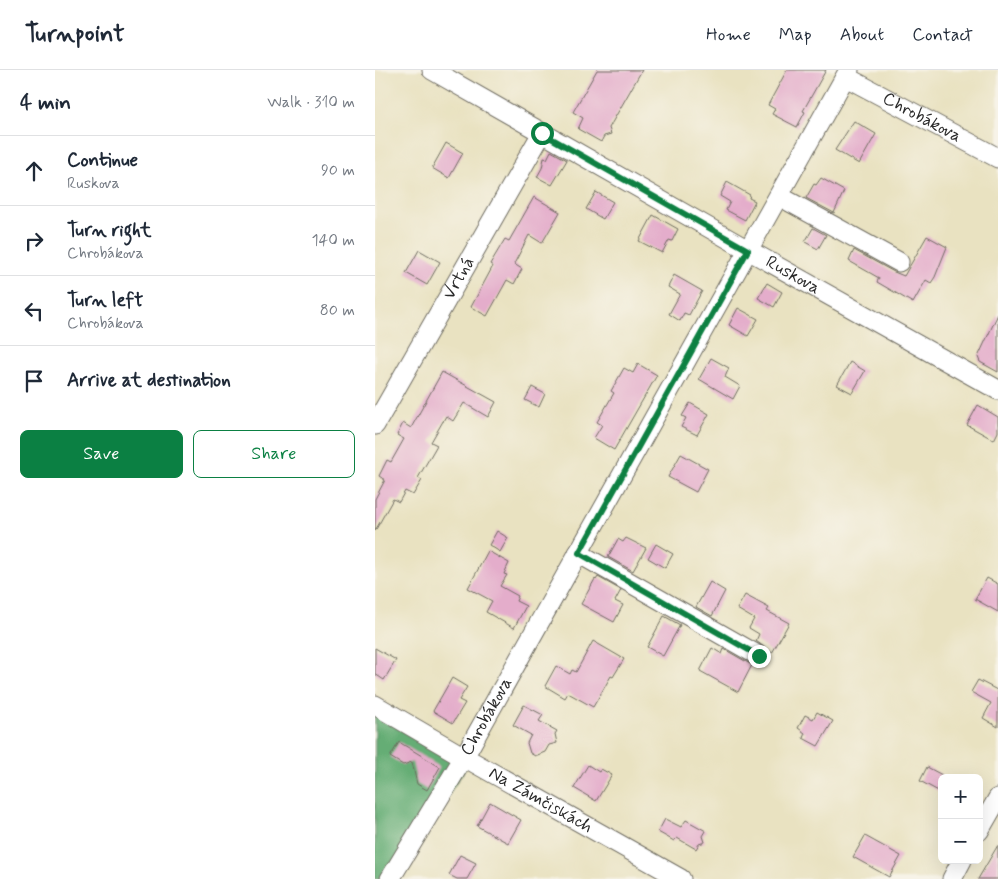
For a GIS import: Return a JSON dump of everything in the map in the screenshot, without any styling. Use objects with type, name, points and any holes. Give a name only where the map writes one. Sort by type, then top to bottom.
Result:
[{"type":"street","name":"Ruskova","points":[[432,70],[998,390]]},
{"type":"street","name":"Chrobákova","points":[[390,879],[464,757],[848,73],[998,158]]},
{"type":"street","name":"Vrtná","points":[[375,425],[542,133]]},
{"type":"street","points":[[779,196],[899,262]]},
{"type":"street","points":[[579,553],[759,656]]},
{"type":"street","name":"Na Zámčiskách","points":[[375,705],[681,879]]},
{"type":"street","points":[[983,823],[998,798]]},
{"type":"street","points":[[952,879],[960,864]]},
{"type":"green space","points":[[375,706],[467,766],[394,879],[375,879]]},
{"type":"building","points":[[597,70],[642,70],[609,128],[611,134],[604,136],[601,142],[578,129],[583,118],[573,112]]},
{"type":"building","points":[[787,70],[826,70],[803,111],[805,112],[797,127],[772,114],[775,109],[768,105]]},
{"type":"building","points":[[854,121],[876,134],[859,164],[835,150]]},
{"type":"building","points":[[446,143],[463,153],[449,178],[432,168]]},
{"type":"building","points":[[551,151],[567,160],[552,185],[537,177],[542,168],[544,158],[547,159]]},
{"type":"building","points":[[821,178],[844,191],[834,213],[806,198],[814,184],[816,185]]},
{"type":"building","points":[[727,182],[750,195],[749,198],[755,201],[745,220],[726,210],[730,202],[720,196]]},
{"type":"building","points":[[596,192],[613,202],[603,219],[586,209]]},
{"type":"building","points":[[534,197],[560,212],[542,243],[529,235],[514,264],[522,269],[514,284],[507,280],[487,316],[471,307],[493,266],[490,264],[505,239],[509,241]]},
{"type":"building","points":[[653,215],[678,229],[672,241],[669,240],[662,253],[639,241]]},
{"type":"building","points":[[813,228],[826,235],[818,249],[805,242]]},
{"type":"building","points":[[927,236],[947,247],[935,277],[931,283],[926,280],[913,303],[877,282],[879,278],[849,261],[854,250],[904,276]]},
{"type":"building","points":[[419,250],[440,262],[427,285],[406,273]]},
{"type":"building","points":[[674,275],[702,291],[689,315],[684,313],[680,321],[669,314],[680,294],[668,287]]},
{"type":"building","points":[[767,283],[782,292],[774,307],[758,298]]},
{"type":"building","points":[[738,308],[758,319],[748,336],[729,325]]},
{"type":"building","points":[[998,314],[998,372],[980,362],[978,357]]},
{"type":"building","points":[[711,358],[729,368],[725,377],[740,386],[733,399],[699,379]]},
{"type":"building","points":[[850,362],[865,371],[852,393],[837,385]]},
{"type":"building","points":[[638,364],[657,375],[614,450],[594,438],[602,425],[597,422],[614,393],[611,391],[624,368],[633,373]]},
{"type":"building","points":[[442,372],[496,402],[488,417],[464,403],[453,421],[446,416],[431,442],[437,445],[418,478],[422,480],[413,495],[405,491],[399,502],[393,499],[375,531],[375,499],[385,480],[379,476],[387,460],[391,462],[404,439],[397,435],[403,423],[411,428]]},
{"type":"building","points":[[532,387],[545,394],[539,407],[525,400]]},
{"type":"building","points":[[690,403],[709,414],[697,435],[681,427],[686,418],[682,416]]},
{"type":"building","points":[[978,405],[998,417],[998,432],[994,440],[967,425]]},
{"type":"building","points":[[681,454],[708,469],[696,492],[668,477]]},
{"type":"building","points":[[497,531],[508,538],[500,552],[489,545]]},
{"type":"building","points":[[626,538],[646,548],[633,571],[608,557],[618,539],[623,542]]},
{"type":"building","points":[[656,544],[673,554],[665,568],[648,558]]},
{"type":"building","points":[[488,551],[509,563],[504,574],[507,575],[500,586],[518,596],[516,601],[526,606],[514,628],[486,612],[492,601],[468,588]]},
{"type":"building","points":[[598,577],[621,590],[615,601],[623,605],[614,622],[581,604]]},
{"type":"building","points":[[987,578],[998,584],[998,612],[975,599]]},
{"type":"building","points":[[710,582],[725,591],[712,616],[696,607]]},
{"type":"building","points":[[745,595],[769,608],[767,611],[789,623],[772,653],[756,641],[759,634],[749,628],[754,619],[737,609]]},
{"type":"building","points":[[664,616],[680,625],[663,656],[647,647]]},
{"type":"building","points":[[593,641],[624,659],[613,677],[611,676],[593,707],[568,693],[565,698],[545,686],[556,666],[570,674],[572,670],[576,672]]},
{"type":"building","points":[[375,648],[396,660],[384,680],[375,674]]},
{"type":"building","points":[[712,648],[722,654],[724,649],[752,665],[738,692],[700,671]]},
{"type":"building","points":[[452,678],[467,687],[459,700],[465,703],[453,723],[433,711]]},
{"type":"building","points":[[978,680],[998,689],[998,727],[983,718],[991,703],[971,692]]},
{"type":"building","points":[[524,705],[543,715],[539,721],[557,731],[555,734],[557,743],[549,745],[545,752],[535,756],[530,753],[527,743],[531,735],[513,725]]},
{"type":"building","points":[[817,712],[833,721],[818,746],[803,738],[805,733],[798,728],[805,715],[813,719]]},
{"type":"building","points":[[399,742],[440,767],[427,790],[417,784],[412,762],[403,765],[390,757]]},
{"type":"building","points":[[588,765],[599,772],[601,769],[612,775],[596,801],[574,788]]},
{"type":"building","points":[[927,767],[940,774],[938,774],[938,791],[920,781]]},
{"type":"building","points":[[490,802],[521,820],[508,843],[477,826]]},
{"type":"building","points":[[665,819],[681,827],[686,820],[706,831],[703,836],[705,842],[699,844],[696,849],[677,838],[674,841],[658,832]]},
{"type":"building","points":[[865,836],[901,856],[889,877],[853,857]]},
{"type":"building","points":[[998,845],[998,879],[978,879]]},
{"type":"building","points":[[460,855],[476,863],[467,879],[457,879],[449,875]]},
{"type":"route","points":[[542,133],[748,250],[579,553],[759,656]]}]
